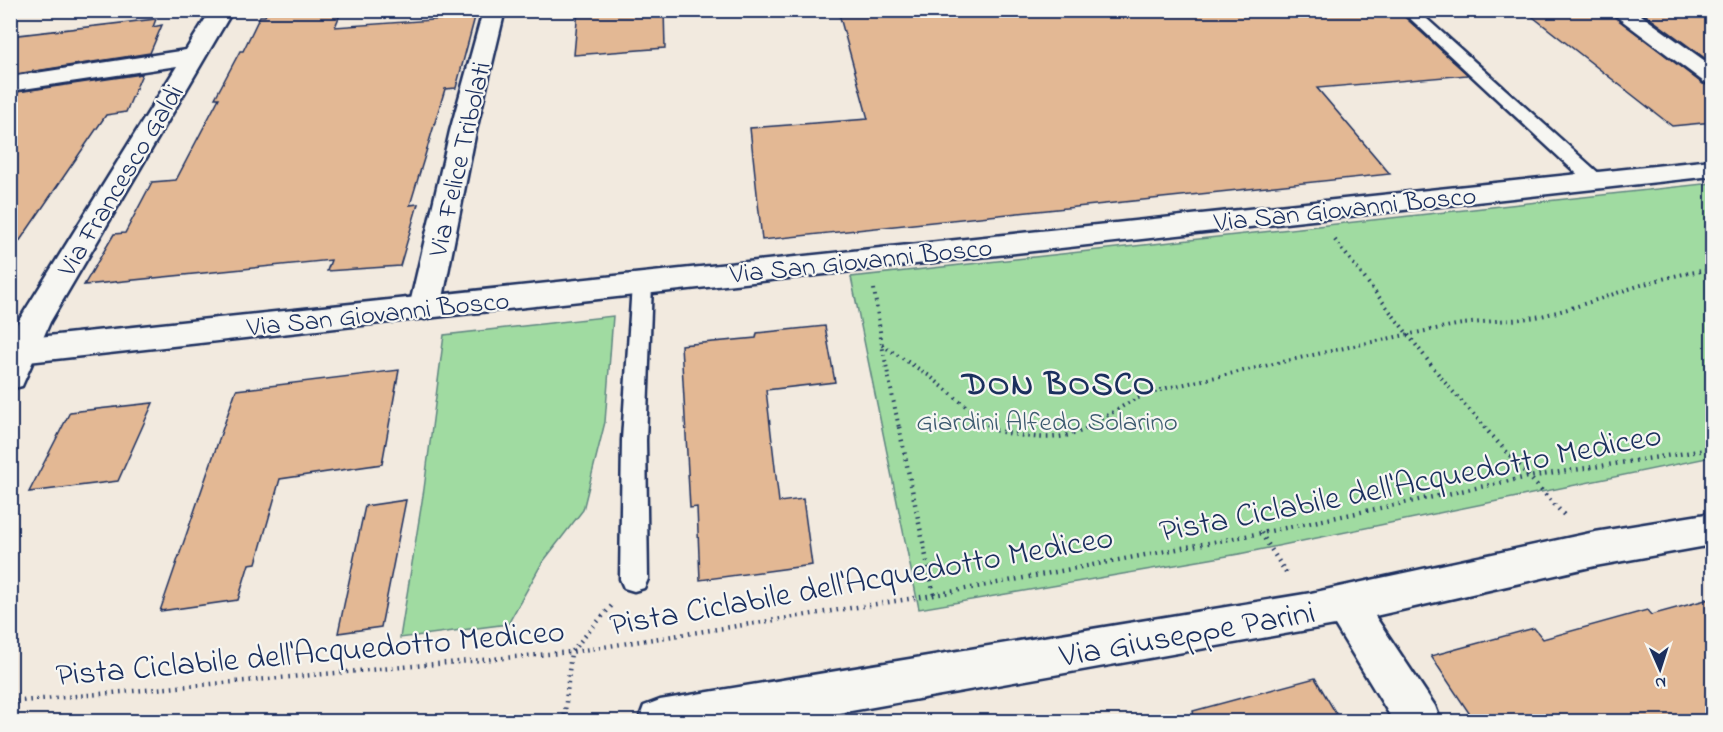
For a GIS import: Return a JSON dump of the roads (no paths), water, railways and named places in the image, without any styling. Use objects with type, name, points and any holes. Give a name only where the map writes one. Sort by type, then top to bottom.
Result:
[{"type":"street","name":"Via Francesco Galdi","points":[[14,360],[34,322],[222,10]]},
{"type":"street","points":[[1619,10],[1713,77]]},
{"type":"street","name":"Via Felice Tribolati","points":[[425,308],[463,131],[494,11]]},
{"type":"street","points":[[10,84],[194,56]]},
{"type":"street","name":"Via San Giovanni Bosco","points":[[14,360],[425,308],[1713,168]]},
{"type":"street","name":"Via Giuseppe Parini","points":[[660,722],[1345,604],[1595,549],[1713,529]]},
{"type":"street","points":[[1345,604],[1419,722]]},
{"type":"lane","points":[[1408,10],[1596,181]]},
{"type":"lane","points":[[634,579],[634,440],[642,284]]},
{"type":"district","name":"DON BOSCO","points":[[1059,382]]},
{"type":"park label","name":"Giardini Alfedo Solarino","points":[[1047,421]]}]
